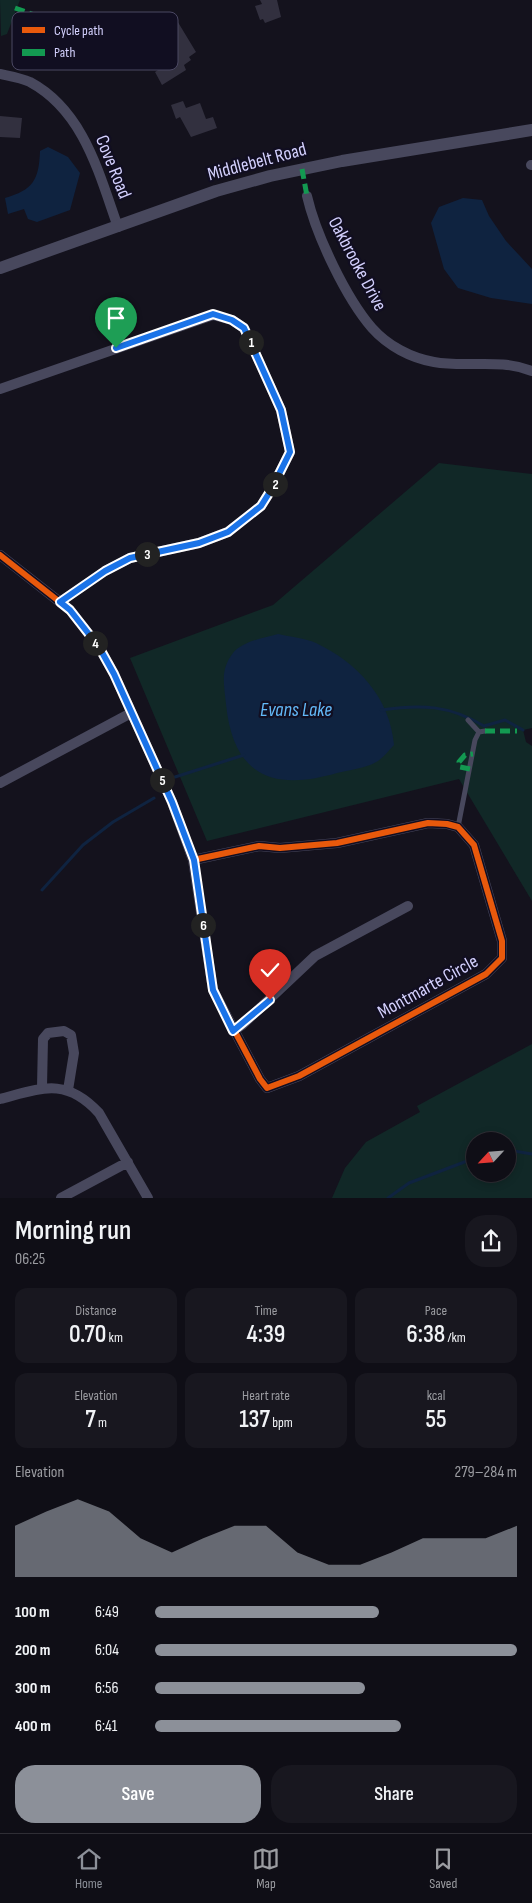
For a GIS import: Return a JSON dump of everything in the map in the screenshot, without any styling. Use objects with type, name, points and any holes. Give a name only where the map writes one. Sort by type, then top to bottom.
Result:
[{"type":"street","name":"Cove Road","points":[[0,74],[29,82],[50,97],[70,118],[94,158],[118,227]]},
{"type":"street","name":"Middlebelt Road","points":[[0,268],[216,191],[270,176],[370,156],[532,130]]},
{"type":"street","name":"Oakbrooke Drive","points":[[307,196],[313,219],[339,276],[372,329],[388,342],[404,353],[437,362],[496,362],[532,370]]},
{"type":"street","points":[[0,389],[213,314],[232,320],[244,328],[281,410],[290,452],[261,506],[249,517],[228,532],[199,543],[130,558],[105,571],[60,602]]},
{"type":"street","points":[[0,555],[70,610],[99,647],[114,674],[172,802],[194,860],[213,990],[233,1031],[242,1025],[315,956],[408,906]]},
{"type":"street","points":[[0,783],[131,713]]},
{"type":"street","points":[[194,860],[259,846],[280,848],[337,843],[428,823],[447,824],[458,828]]},
{"type":"street","name":"Montmarte Circle","points":[[233,1031],[267,1088],[299,1076],[486,974],[502,958],[502,941],[474,845],[458,828]]},
{"type":"street","points":[[42,1087],[43,1039],[48,1033],[64,1031],[71,1035],[74,1053],[68,1090]]},
{"type":"street","points":[[0,1099],[42,1087],[68,1090],[88,1101],[99,1112],[148,1198]]},
{"type":"street","points":[[61,1198],[128,1162]]},
{"type":"lane","points":[[468,720],[479,732]]},
{"type":"lane","points":[[479,732],[485,731]]},
{"type":"lane","points":[[458,828],[475,740],[479,732]]},
{"type":"green space","points":[[0,0],[20,0],[15,12],[12,12],[12,21],[7,34],[1,36]]},
{"type":"green space","points":[[439,463],[532,474],[532,728],[523,730],[526,742],[532,746],[532,901],[459,779],[207,841],[130,658],[273,605]]},
{"type":"green space","points":[[532,1044],[532,1198],[332,1198],[345,1168],[366,1142],[420,1112],[417,1106]]},
{"type":"water","points":[[48,147],[68,157],[80,173],[70,210],[37,222],[28,219],[24,209],[8,214],[5,198],[22,191],[33,182],[38,169],[40,151]]},
{"type":"water","points":[[463,198],[482,200],[489,216],[506,241],[532,269],[532,304],[491,298],[458,288],[444,269],[431,223],[439,207]]},
{"type":"water","name":"Evans Lake","points":[[278,634],[312,641],[331,651],[358,672],[369,684],[379,697],[386,712],[394,745],[380,759],[358,768],[314,778],[293,780],[275,778],[260,772],[247,762],[237,747],[230,728],[224,690],[226,665],[233,653],[242,646],[254,640]]},
{"type":"building","points":[[260,0],[277,0],[281,17],[265,23],[263,19],[260,20],[255,6],[262,4]]},
{"type":"building","points":[[178,22],[196,52],[189,57],[191,60],[184,65],[186,70],[162,85],[155,72],[158,70],[178,70]]},
{"type":"building","points":[[183,101],[186,108],[200,103],[206,119],[213,117],[217,128],[191,137],[180,117],[176,119],[171,105]]},
{"type":"building","points":[[0,116],[22,118],[20,138],[0,137]]},
{"type":"waterway","points":[[381,710],[409,707],[434,708],[459,714],[484,726],[505,720],[523,730]]},
{"type":"waterway","points":[[175,777],[244,755]]},
{"type":"waterway","points":[[42,890],[83,845],[113,822],[154,798]]},
{"type":"waterway","points":[[516,1151],[532,1154]]},
{"type":"waterway","points":[[388,1198],[409,1183],[466,1161]]},
{"type":"marked path","points":[[15,8],[26,12]]},
{"type":"marked path","points":[[302,169],[307,196]]},
{"type":"marked path","points":[[485,731],[517,731]]},
{"type":"marked path","points":[[470,769],[460,767],[459,762],[465,755],[473,754]]},
{"type":"cycle path","points":[[0,555],[70,610],[99,647],[114,674],[172,802],[193,860],[213,990],[260,1079],[267,1088],[299,1076],[486,974],[502,958],[502,941],[474,845],[458,827],[447,824],[428,823],[337,843],[280,848],[259,846],[193,860]]},
{"type":"route","points":[[116,348],[213,314],[232,320],[244,328],[281,410],[290,452],[261,506],[249,517],[228,532],[199,543],[158,550],[130,558],[105,571],[60,602],[70,610],[99,647],[114,674],[172,802],[194,860],[207,960],[213,990],[233,1031],[270,1000]]}]
